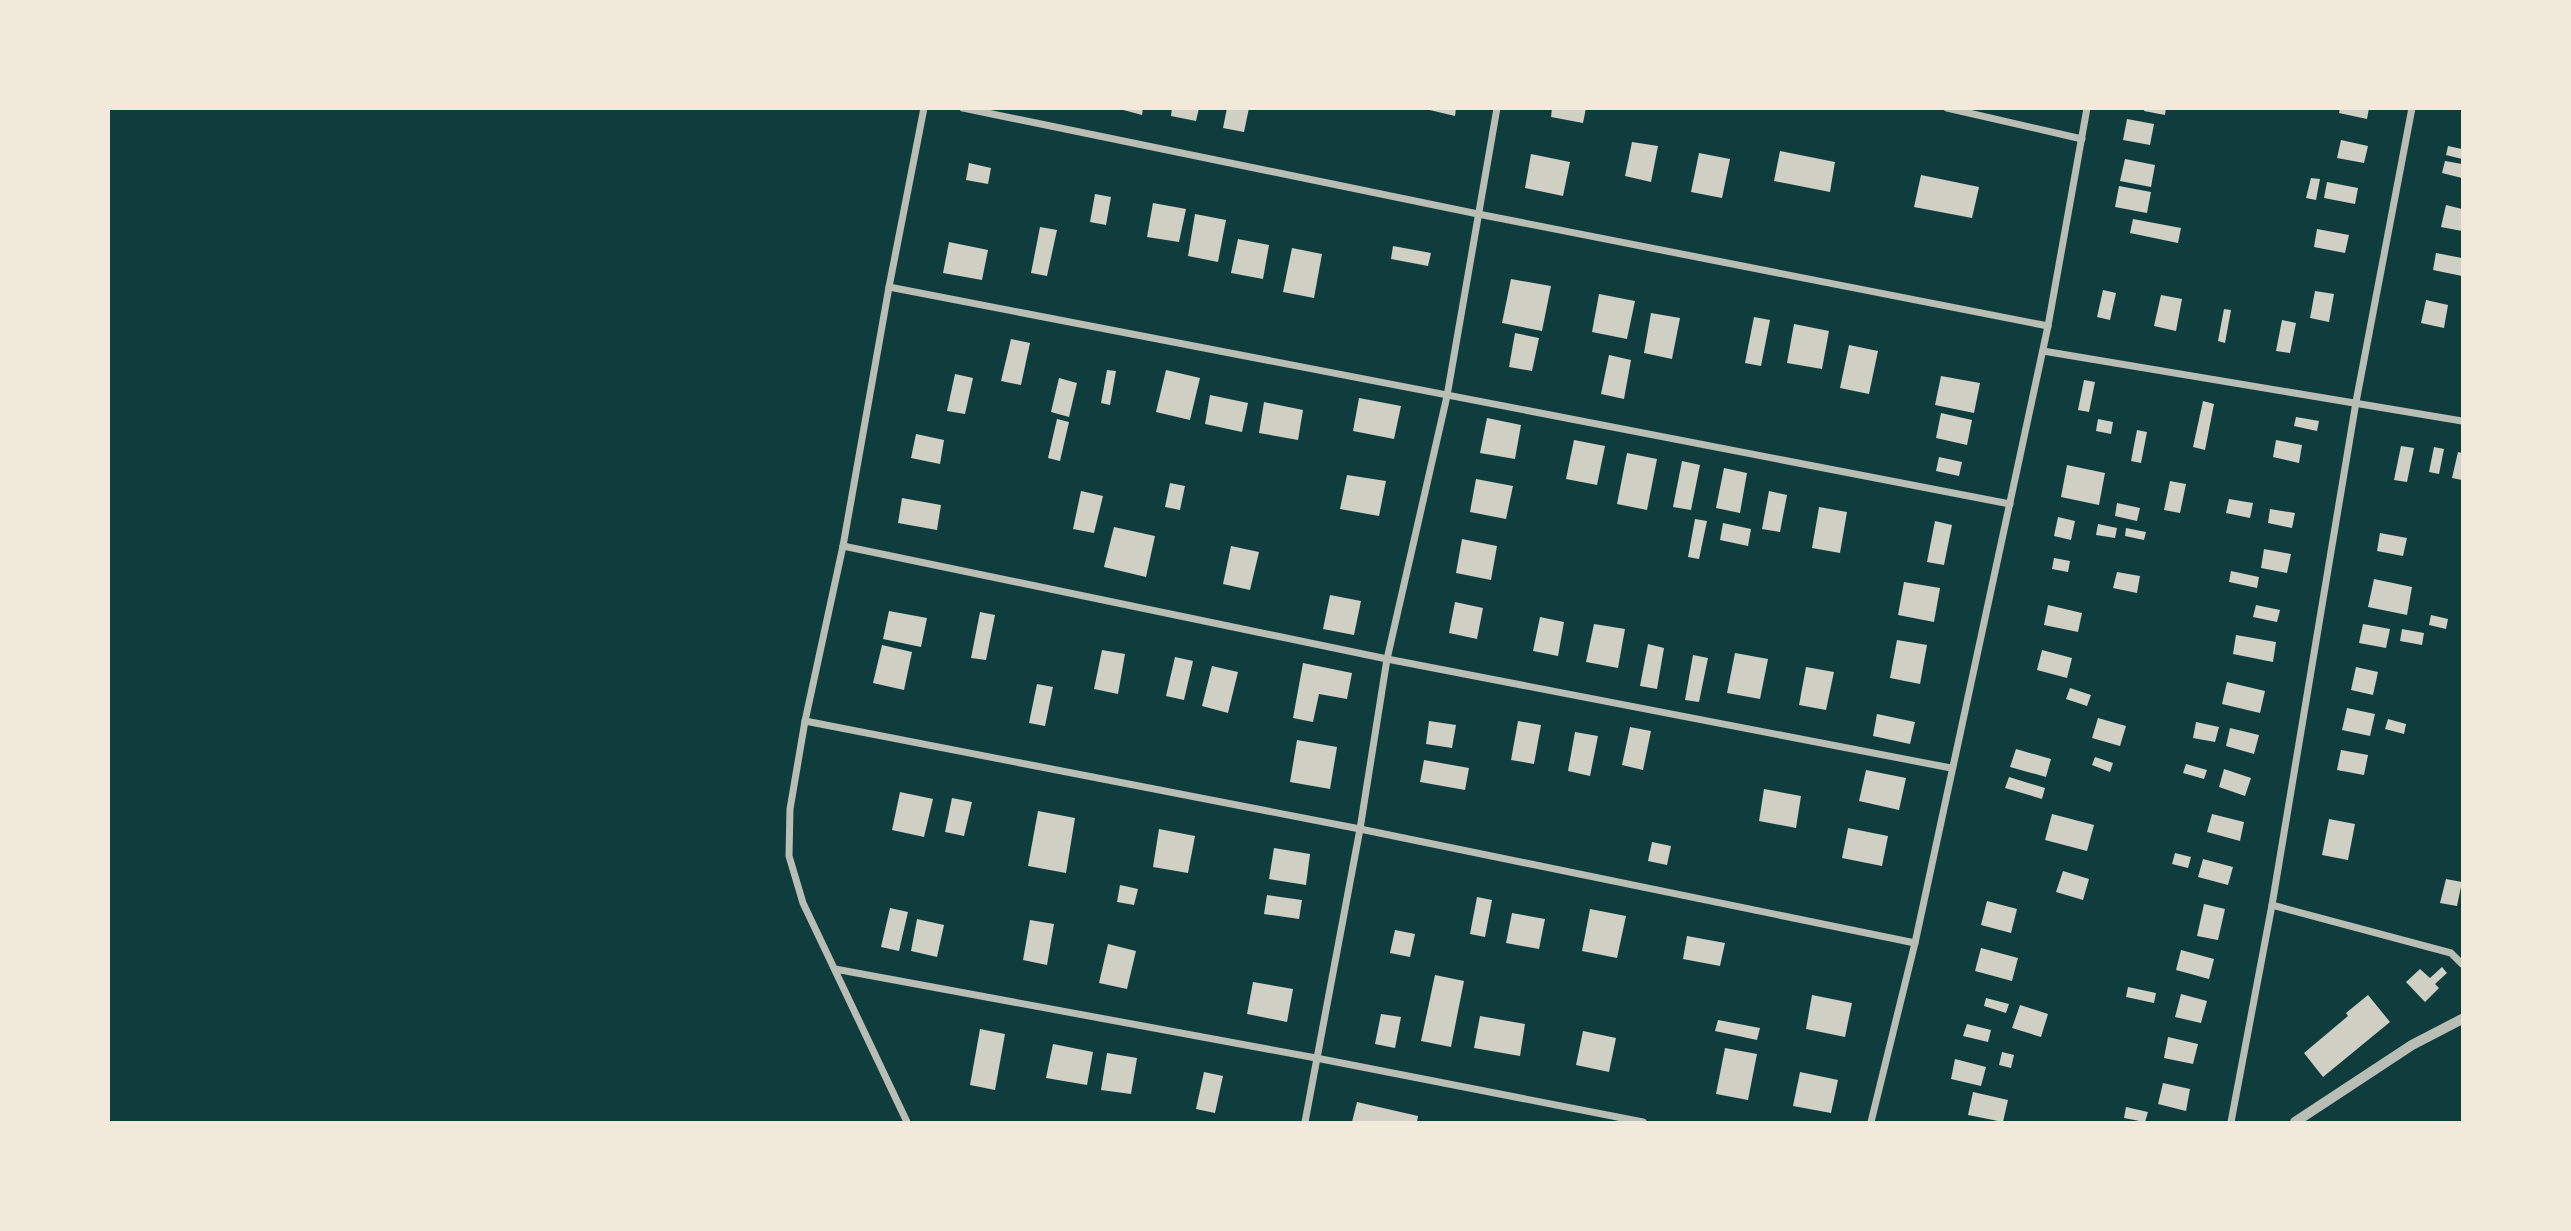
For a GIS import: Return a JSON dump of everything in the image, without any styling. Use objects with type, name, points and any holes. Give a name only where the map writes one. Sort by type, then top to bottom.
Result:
[{"type":"street","points":[[907,1122],[803,903],[789,856],[790,809],[805,721],[843,546],[924,108]]},
{"type":"street","points":[[963,108],[1478,214],[2048,326]]},
{"type":"street","points":[[1305,1122],[1360,829],[1387,659],[1447,396],[1497,108]]},
{"type":"street","points":[[1947,108],[2082,139]]},
{"type":"street","points":[[1871,1122],[1915,943],[2043,351],[2087,108]]},
{"type":"street","points":[[2231,1122],[2272,905],[2356,402],[2412,108]]},
{"type":"street","points":[[889,287],[2010,504]]},
{"type":"street","points":[[2043,351],[2462,421]]},
{"type":"street","points":[[843,546],[1387,659],[1951,768]]},
{"type":"street","points":[[805,721],[1360,829],[1915,943]]},
{"type":"street","points":[[2272,905],[2451,953],[2462,964]]},
{"type":"street","points":[[835,969],[1643,1122]]},
{"type":"street","points":[[2295,1122],[2412,1045],[2462,1019]]},
{"type":"building","points":[[1116,108],[1143,108],[1142,115]]},
{"type":"building","points":[[1172,108],[1199,108],[1196,121],[1171,116]]},
{"type":"building","points":[[1227,108],[1249,108],[1244,132],[1223,128]]},
{"type":"building","points":[[1421,108],[1456,108],[1455,116]]},
{"type":"building","points":[[1552,108],[1586,108],[1583,123],[1551,117]]},
{"type":"building","points":[[2145,108],[2166,108],[2165,115],[2144,111]]},
{"type":"building","points":[[2340,108],[2369,108],[2367,119],[2339,113]]},
{"type":"building","points":[[2127,119],[2154,124],[2150,145],[2123,140]]},
{"type":"building","points":[[2341,140],[2368,146],[2364,163],[2337,158]]},
{"type":"building","points":[[1632,142],[1658,146],[1651,182],[1625,176]]},
{"type":"building","points":[[2448,146],[2462,149],[2462,159],[2446,155]]},
{"type":"building","points":[[1780,151],[1835,162],[1830,192],[1774,181]]},
{"type":"building","points":[[1699,153],[1730,159],[1722,198],[1691,192]]},
{"type":"building","points":[[1531,154],[1570,162],[1563,196],[1525,188]]},
{"type":"building","points":[[2125,159],[2155,165],[2151,187],[2120,181]]},
{"type":"building","points":[[2445,161],[2462,164],[2462,178],[2442,173]]},
{"type":"building","points":[[969,163],[991,168],[988,184],[966,180]]},
{"type":"building","points":[[1921,175],[1979,187],[1972,218],[1914,207]]},
{"type":"building","points":[[2311,178],[2320,179],[2316,200],[2306,198]]},
{"type":"building","points":[[2327,182],[2358,188],[2355,204],[2324,198]]},
{"type":"building","points":[[2119,186],[2151,192],[2147,213],[2115,207]]},
{"type":"building","points":[[1095,194],[1111,197],[1106,225],[1090,222]]},
{"type":"building","points":[[1153,203],[1186,209],[1179,242],[1147,237]]},
{"type":"building","points":[[2446,205],[2462,209],[2462,231],[2441,227]]},
{"type":"building","points":[[1195,214],[1226,220],[1218,262],[1188,256]]},
{"type":"building","points":[[2133,219],[2181,228],[2178,243],[2130,233]]},
{"type":"building","points":[[1040,227],[1057,230],[1047,276],[1031,273]]},
{"type":"building","points":[[2317,229],[2349,235],[2345,253],[2314,247]]},
{"type":"building","points":[[1238,239],[1269,245],[1263,279],[1231,273]]},
{"type":"building","points":[[949,242],[988,250],[982,280],[943,273]]},
{"type":"building","points":[[1393,246],[1431,253],[1428,266],[1391,259]]},
{"type":"building","points":[[1292,248],[1322,254],[1314,298],[1283,292]]},
{"type":"building","points":[[2436,253],[2462,258],[2462,276],[2433,270]]},
{"type":"building","points":[[1511,279],[1551,286],[1542,331],[1502,323]]},
{"type":"building","points":[[2103,290],[2116,293],[2110,320],[2097,317]]},
{"type":"building","points":[[2315,291],[2334,294],[2329,322],[2310,318]]},
{"type":"building","points":[[1599,294],[1635,301],[1627,339],[1592,332]]},
{"type":"building","points":[[2161,295],[2182,299],[2176,331],[2154,326]]},
{"type":"building","points":[[2426,300],[2448,305],[2444,328],[2421,323]]},
{"type":"building","points":[[2224,309],[2231,310],[2225,343],[2218,341]]},
{"type":"building","points":[[1651,313],[1680,318],[1672,359],[1644,353]]},
{"type":"building","points":[[1754,317],[1770,320],[1761,366],[1745,363]]},
{"type":"building","points":[[2282,320],[2296,323],[2290,353],[2276,351]]},
{"type":"building","points":[[1794,324],[1829,331],[1822,369],[1787,363]]},
{"type":"building","points":[[1515,333],[1539,338],[1532,371],[1509,367]]},
{"type":"building","points":[[1011,339],[1030,343],[1021,385],[1001,381]]},
{"type":"building","points":[[1849,345],[1878,351],[1869,394],[1840,388]]},
{"type":"building","points":[[1609,355],[1631,360],[1624,399],[1601,394]]},
{"type":"building","points":[[1107,370],[1116,371],[1110,405],[1101,403]]},
{"type":"building","points":[[1166,370],[1200,378],[1190,420],[1156,412]]},
{"type":"building","points":[[955,374],[973,378],[965,414],[947,411]]},
{"type":"building","points":[[1941,376],[1980,383],[1974,413],[1935,405]]},
{"type":"building","points":[[1059,378],[1077,383],[1069,417],[1051,412]]},
{"type":"building","points":[[2084,380],[2095,382],[2089,412],[2078,410]]},
{"type":"building","points":[[1210,395],[1248,403],[1242,432],[1205,424]]},
{"type":"building","points":[[1359,398],[1401,406],[1394,439],[1353,431]]},
{"type":"building","points":[[2203,401],[2214,404],[2205,450],[2193,447]]},
{"type":"building","points":[[1264,402],[1303,410],[1298,440],[1259,433]]},
{"type":"building","points":[[1941,413],[1972,420],[1967,445],[1936,438]]},
{"type":"building","points":[[2296,417],[2319,421],[2317,431],[2294,426]]},
{"type":"building","points":[[1487,418],[1521,425],[1515,459],[1480,453]]},
{"type":"building","points":[[1057,419],[1069,422],[1060,461],[1048,458]]},
{"type":"building","points":[[2098,419],[2113,422],[2111,434],[2096,431]]},
{"type":"building","points":[[2137,430],[2147,432],[2141,463],[2131,461]]},
{"type":"building","points":[[916,434],[944,440],[940,464],[911,458]]},
{"type":"building","points":[[1574,440],[1605,446],[1597,485],[1566,479]]},
{"type":"building","points":[[2276,440],[2302,445],[2299,463],[2273,457]]},
{"type":"building","points":[[2401,446],[2414,448],[2407,482],[2394,480]]},
{"type":"building","points":[[2434,447],[2444,449],[2439,474],[2429,472]]},
{"type":"building","points":[[2458,452],[2462,453],[2462,480],[2452,478]]},
{"type":"building","points":[[1627,453],[1657,459],[1647,510],[1617,504]]},
{"type":"building","points":[[1939,457],[1962,462],[1959,476],[1936,471]]},
{"type":"building","points":[[1682,461],[1700,465],[1691,510],[1673,507]]},
{"type":"building","points":[[2067,465],[2105,473],[2099,505],[2061,497]]},
{"type":"building","points":[[1724,468],[1747,473],[1740,513],[1716,508]]},
{"type":"building","points":[[1347,475],[1386,481],[1379,516],[1340,509]]},
{"type":"building","points":[[1476,479],[1513,486],[1506,519],[1470,512]]},
{"type":"building","points":[[2170,481],[2186,484],[2180,513],[2164,510]]},
{"type":"building","points":[[1170,483],[1185,486],[1180,510],[1165,507]]},
{"type":"building","points":[[1081,491],[1103,496],[1094,533],[1073,529]]},
{"type":"building","points":[[1769,491],[1787,495],[1780,532],[1762,529]]},
{"type":"building","points":[[902,498],[941,505],[937,530],[898,523]]},
{"type":"building","points":[[2229,499],[2253,503],[2250,518],[2226,513]]},
{"type":"building","points":[[2117,503],[2140,508],[2137,521],[2115,516]]},
{"type":"building","points":[[1819,507],[1847,512],[1840,553],[1812,548]]},
{"type":"building","points":[[2270,509],[2295,513],[2292,528],[2268,523]]},
{"type":"building","points":[[2058,517],[2075,521],[2071,540],[2054,536]]},
{"type":"building","points":[[1695,519],[1707,521],[1699,559],[1688,557]]},
{"type":"building","points":[[1935,521],[1952,525],[1944,565],[1927,562]]},
{"type":"building","points":[[1723,523],[1751,529],[1748,546],[1720,540]]},
{"type":"building","points":[[2098,524],[2117,528],[2115,538],[2096,535]]},
{"type":"building","points":[[1114,527],[1155,536],[1146,577],[1104,567]]},
{"type":"building","points":[[2126,528],[2146,532],[2144,540],[2125,536]]},
{"type":"building","points":[[2380,533],[2407,538],[2403,556],[2377,551]]},
{"type":"building","points":[[1462,539],[1497,546],[1491,580],[1456,573]]},
{"type":"building","points":[[1231,546],[1259,552],[1250,590],[1223,584]]},
{"type":"building","points":[[2264,549],[2291,554],[2287,573],[2261,568]]},
{"type":"building","points":[[2054,558],[2070,561],[2068,572],[2052,569]]},
{"type":"building","points":[[2231,571],[2259,577],[2257,588],[2229,582]]},
{"type":"building","points":[[2117,572],[2140,576],[2137,593],[2113,588]]},
{"type":"building","points":[[2374,579],[2412,587],[2407,615],[2368,607]]},
{"type":"building","points":[[1904,582],[1940,588],[1934,622],[1898,615]]},
{"type":"building","points":[[1330,595],[1361,601],[1354,635],[1323,629]]},
{"type":"building","points":[[1455,602],[1483,608],[1477,639],[1449,633]]},
{"type":"building","points":[[2048,605],[2082,613],[2078,632],[2044,625]]},
{"type":"building","points":[[2256,605],[2280,610],[2277,622],[2253,617]]},
{"type":"building","points":[[889,611],[927,618],[921,647],[883,639]]},
{"type":"building","points":[[980,612],[995,615],[986,660],[971,658]]},
{"type":"building","points":[[2431,615],[2448,619],[2446,629],[2429,625]]},
{"type":"building","points":[[1540,617],[1564,622],[1558,656],[1533,651]]},
{"type":"building","points":[[1594,624],[1625,629],[1618,668],[1586,662]]},
{"type":"building","points":[[2363,624],[2390,629],[2386,648],[2359,643]]},
{"type":"building","points":[[2402,629],[2424,633],[2422,645],[2400,641]]},
{"type":"building","points":[[2236,635],[2276,642],[2273,662],[2233,654]]},
{"type":"building","points":[[1897,640],[1927,645],[1920,684],[1890,678]]},
{"type":"building","points":[[1648,644],[1664,648],[1657,689],[1640,686]]},
{"type":"building","points":[[882,645],[912,652],[904,690],[873,683]]},
{"type":"building","points":[[1102,650],[1125,654],[1118,694],[1094,689]]},
{"type":"building","points":[[2042,650],[2072,658],[2067,678],[2037,670]]},
{"type":"building","points":[[1735,653],[1768,659],[1760,699],[1727,693]]},
{"type":"building","points":[[1693,655],[1708,658],[1699,702],[1685,700]]},
{"type":"building","points":[[1175,657],[1193,661],[1184,700],[1166,696]]},
{"type":"building","points":[[1303,663],[1352,673],[1347,699],[1319,694],[1313,722],[1293,718]]},
{"type":"building","points":[[1212,666],[1238,672],[1228,713],[1202,706]]},
{"type":"building","points":[[1806,667],[1834,672],[1826,710],[1799,705]]},
{"type":"building","points":[[2356,667],[2378,672],[2373,695],[2351,690]]},
{"type":"building","points":[[2227,682],[2265,691],[2260,713],[2222,704]]},
{"type":"building","points":[[1037,684],[1053,687],[1045,726],[1029,723]]},
{"type":"building","points":[[2070,688],[2091,695],[2087,706],[2066,699]]},
{"type":"building","points":[[2347,708],[2375,714],[2370,736],[2342,730]]},
{"type":"building","points":[[1877,714],[1915,722],[1910,744],[1873,736]]},
{"type":"building","points":[[2098,718],[2126,726],[2120,746],[2092,738]]},
{"type":"building","points":[[2388,719],[2406,724],[2404,734],[2385,729]]},
{"type":"building","points":[[1429,721],[1456,725],[1452,748],[1426,744]]},
{"type":"building","points":[[1518,721],[1541,725],[1534,764],[1511,760]]},
{"type":"building","points":[[2196,722],[2219,727],[2215,742],[2193,738]]},
{"type":"building","points":[[1630,727],[1651,731],[1643,770],[1622,765]]},
{"type":"building","points":[[2230,728],[2259,735],[2254,754],[2226,746]]},
{"type":"building","points":[[1575,732],[1598,736],[1590,776],[1568,771]]},
{"type":"building","points":[[1297,740],[1337,747],[1330,789],[1290,782]]},
{"type":"building","points":[[2016,749],[2051,759],[2046,777],[2010,767]]},
{"type":"building","points":[[2341,750],[2368,755],[2364,775],[2337,770]]},
{"type":"building","points":[[2095,757],[2113,763],[2110,772],[2092,765]]},
{"type":"building","points":[[1424,760],[1469,768],[1465,790],[1420,782]]},
{"type":"building","points":[[2186,764],[2207,770],[2204,779],[2183,773]]},
{"type":"building","points":[[2224,769],[2251,778],[2245,796],[2219,787]]},
{"type":"building","points":[[1866,770],[1906,778],[1899,810],[1859,801]]},
{"type":"building","points":[[2009,777],[2045,788],[2042,799],[2005,788]]},
{"type":"building","points":[[1764,789],[1801,796],[1796,828],[1759,821]]},
{"type":"building","points":[[900,792],[933,799],[924,837],[892,830]]},
{"type":"building","points":[[952,798],[972,802],[964,836],[945,832]]},
{"type":"building","points":[[1038,811],[1075,818],[1066,873],[1028,866]]},
{"type":"building","points":[[2052,814],[2094,825],[2087,851],[2045,840]]},
{"type":"building","points":[[2212,814],[2244,822],[2240,841],[2207,832]]},
{"type":"building","points":[[2329,819],[2355,824],[2348,860],[2322,855]]},
{"type":"building","points":[[1848,828],[1888,836],[1882,866],[1842,858]]},
{"type":"building","points":[[1159,829],[1195,836],[1188,873],[1153,867]]},
{"type":"building","points":[[1652,842],[1671,846],[1667,865],[1648,861]]},
{"type":"building","points":[[1274,848],[1310,854],[1306,885],[1269,879]]},
{"type":"building","points":[[2175,853],[2191,857],[2188,868],[2172,864]]},
{"type":"building","points":[[2203,859],[2233,867],[2228,885],[2198,877]]},
{"type":"building","points":[[2063,871],[2089,879],[2083,900],[2056,892]]},
{"type":"building","points":[[2446,879],[2462,882],[2457,906],[2440,903]]},
{"type":"building","points":[[1120,885],[1138,889],[1134,905],[1117,902]]},
{"type":"building","points":[[1267,895],[1302,900],[1299,919],[1264,914]]},
{"type":"building","points":[[1477,897],[1492,900],[1485,937],[1470,934]]},
{"type":"building","points":[[1987,901],[2017,909],[2011,933],[1981,925]]},
{"type":"building","points":[[2204,904],[2225,909],[2218,940],[2197,936]]},
{"type":"building","points":[[890,908],[908,912],[899,951],[881,947]]},
{"type":"building","points":[[1590,909],[1626,916],[1617,958],[1582,951]]},
{"type":"building","points":[[1512,913],[1545,919],[1539,949],[1506,943]]},
{"type":"building","points":[[917,919],[944,925],[937,957],[911,951]]},
{"type":"building","points":[[1030,920],[1054,924],[1047,965],[1023,960]]},
{"type":"building","points":[[1395,930],[1415,934],[1410,957],[1390,953]]},
{"type":"building","points":[[1687,936],[1725,943],[1720,966],[1683,959]]},
{"type":"building","points":[[1108,944],[1136,951],[1127,989],[1099,983]]},
{"type":"building","points":[[1981,948],[2018,958],[2012,981],[1975,971]]},
{"type":"building","points":[[2181,950],[2214,959],[2209,979],[2176,970]]},
{"type":"building","points":[[2442,967],[2447,973],[2435,984],[2439,988],[2425,1002],[2406,982],[2420,969],[2430,978]]},
{"type":"building","points":[[1435,975],[1464,981],[1451,1047],[1421,1041]]},
{"type":"building","points":[[1253,982],[1293,989],[1287,1022],[1247,1014]]},
{"type":"building","points":[[2128,987],[2156,993],[2154,1003],[2126,997]]},
{"type":"building","points":[[2181,994],[2207,1001],[2201,1023],[2175,1017]]},
{"type":"building","points":[[1812,995],[1852,1003],[1845,1037],[1806,1029]]},
{"type":"building","points":[[2368,995],[2390,1022],[2323,1077],[2304,1053],[2348,1016],[2346,1013]]},
{"type":"building","points":[[1986,998],[2009,1004],[2006,1013],[1984,1006]]},
{"type":"building","points":[[2020,1005],[2048,1014],[2041,1037],[2012,1028]]},
{"type":"building","points":[[1381,1014],[1401,1017],[1395,1048],[1375,1044]]},
{"type":"building","points":[[1480,1016],[1525,1024],[1520,1056],[1474,1048]]},
{"type":"building","points":[[1718,1020],[1760,1028],[1757,1040],[1715,1031]]},
{"type":"building","points":[[1967,1024],[1991,1030],[1988,1042],[1963,1036]]},
{"type":"building","points":[[980,1029],[1005,1034],[995,1090],[970,1085]]},
{"type":"building","points":[[1583,1031],[1616,1038],[1609,1072],[1576,1065]]},
{"type":"building","points":[[2168,1037],[2198,1044],[2193,1064],[2164,1058]]},
{"type":"building","points":[[1053,1044],[1093,1052],[1087,1085],[1046,1078]]},
{"type":"building","points":[[1725,1048],[1757,1054],[1748,1100],[1716,1094]]},
{"type":"building","points":[[2002,1052],[2014,1055],[2011,1068],[1999,1065]]},
{"type":"building","points":[[1107,1053],[1137,1058],[1131,1094],[1101,1090]]},
{"type":"building","points":[[1955,1059],[1986,1067],[1981,1086],[1951,1079]]},
{"type":"building","points":[[1204,1072],[1223,1076],[1215,1113],[1196,1109]]},
{"type":"building","points":[[1800,1072],[1838,1080],[1831,1113],[1793,1106]]},
{"type":"building","points":[[2163,1083],[2190,1089],[2186,1111],[2158,1104]]},
{"type":"building","points":[[1973,1092],[2008,1100],[2003,1122],[1968,1115]]},
{"type":"building","points":[[1357,1102],[1418,1116],[1417,1122],[1352,1122]]},
{"type":"building","points":[[2126,1107],[2148,1112],[2145,1122],[2124,1118]]}]
